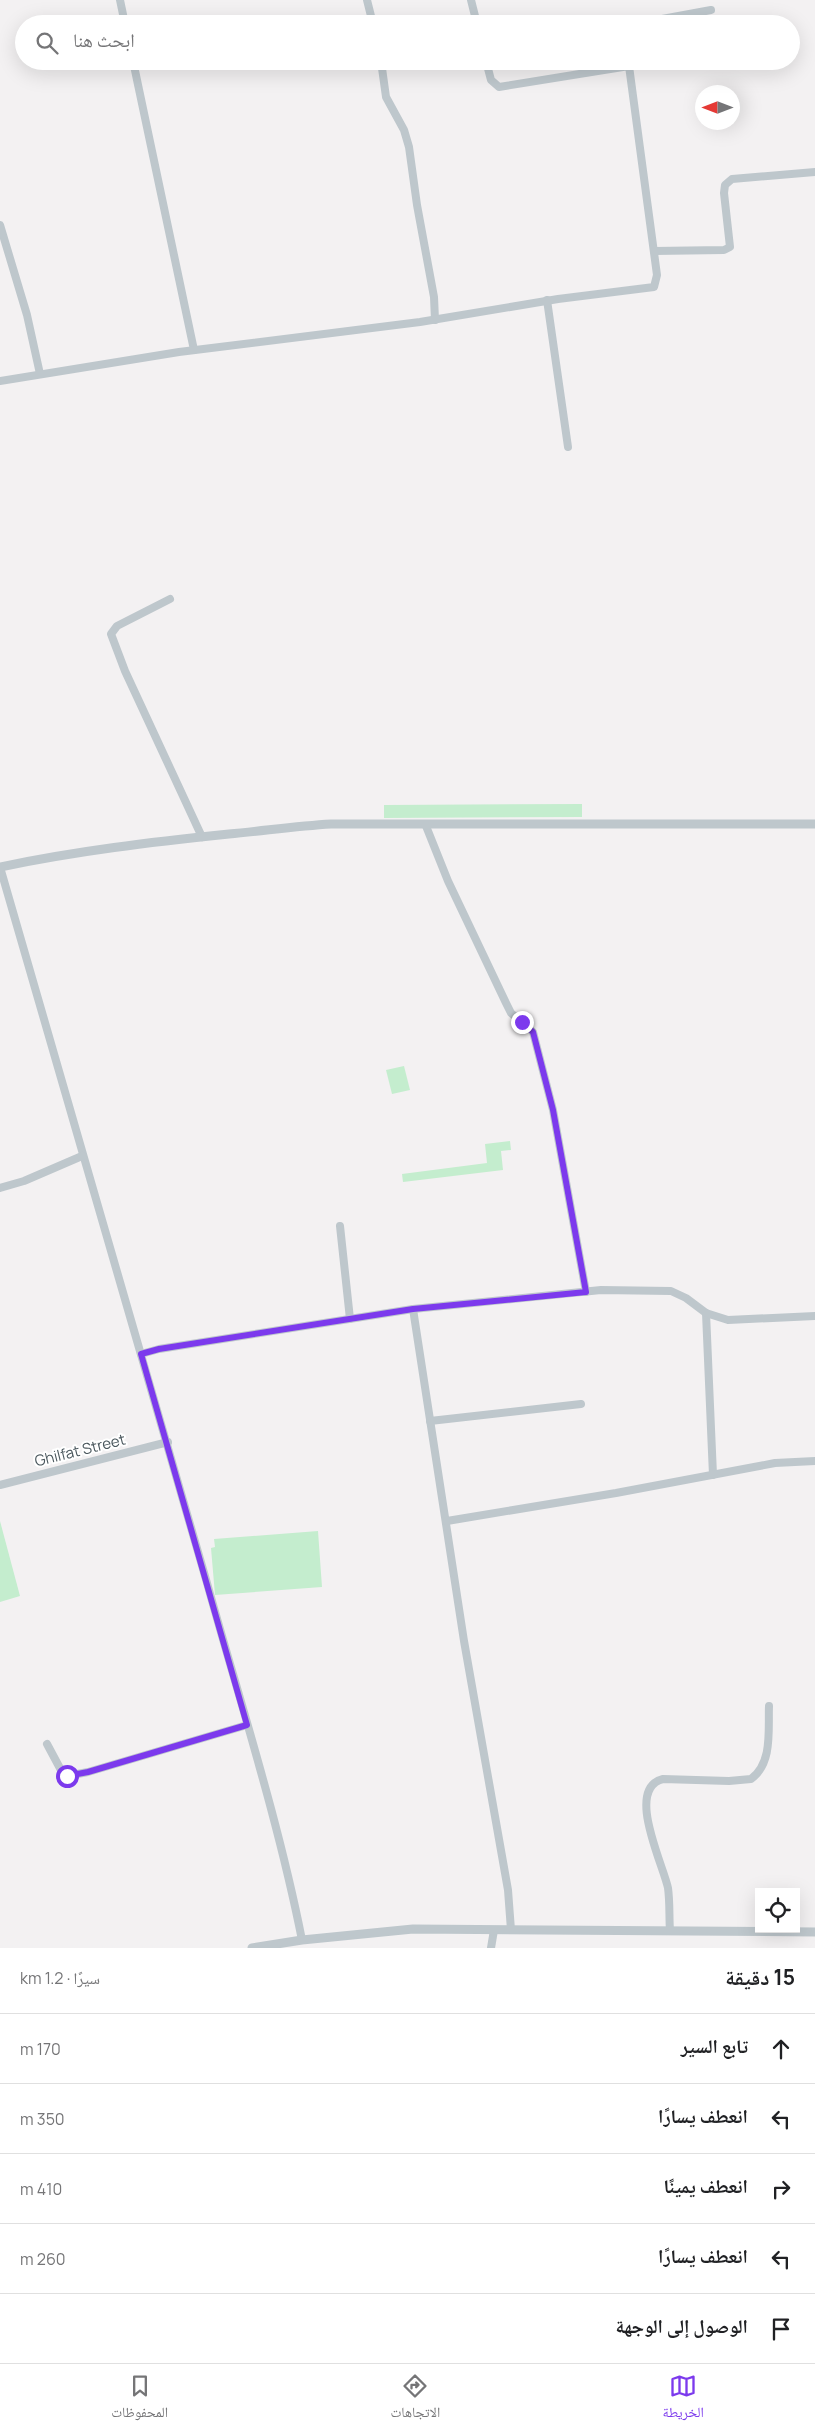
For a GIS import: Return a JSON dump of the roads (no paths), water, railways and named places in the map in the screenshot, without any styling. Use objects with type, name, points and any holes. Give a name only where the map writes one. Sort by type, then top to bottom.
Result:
[{"type":"street","points":[[120,0],[123,15]]},
{"type":"street","points":[[367,0],[371,15]]},
{"type":"street","points":[[471,0],[475,15]]},
{"type":"street","points":[[684,15],[711,10]]},
{"type":"street","points":[[135,70],[194,350]]},
{"type":"street","points":[[382,70],[386,97],[404,130],[409,146],[415,196],[434,297],[436,320]]},
{"type":"street","points":[[488,70],[491,80],[499,87],[595,70]]},
{"type":"street","points":[[0,381],[194,350],[436,320],[547,300],[654,287],[657,275],[630,70]]},
{"type":"street","points":[[654,251],[724,250],[730,247],[724,193],[725,185],[732,179],[815,172]]},
{"type":"street","points":[[0,225],[27,315],[40,374]]},
{"type":"street","points":[[547,300],[568,447]]},
{"type":"street","points":[[170,598],[117,626],[111,634],[124,670],[202,837]]},
{"type":"street","points":[[302,1940],[287,1866],[168,1442],[82,1156],[0,867],[77,852],[331,824],[426,826],[815,824]]},
{"type":"street","points":[[426,826],[448,882],[511,1013],[533,1032],[553,1110],[586,1292]]},
{"type":"street","points":[[0,1188],[82,1156]]},
{"type":"street","points":[[340,1226],[350,1319]]},
{"type":"street","points":[[141,1354],[159,1349],[413,1309],[586,1292],[671,1291],[686,1298],[706,1313],[728,1320],[815,1316]]},
{"type":"street","points":[[413,1309],[464,1641],[508,1890],[510,1930]]},
{"type":"street","points":[[706,1313],[713,1475]]},
{"type":"street","points":[[430,1421],[581,1404]]},
{"type":"street","name":"Ghilfat Street","points":[[0,1485],[168,1442]]},
{"type":"street","points":[[447,1521],[775,1463],[815,1461]]},
{"type":"street","points":[[670,1931],[668,1890],[656,1853],[646,1807],[649,1787],[655,1781],[663,1779],[730,1781],[751,1779],[758,1774],[768,1749],[769,1706]]},
{"type":"street","points":[[46,1744],[62,1772],[67,1776],[88,1772],[247,1725]]},
{"type":"street","points":[[252,1948],[302,1940],[413,1929],[815,1932]]},
{"type":"street","points":[[491,1948],[494,1930]]}]
